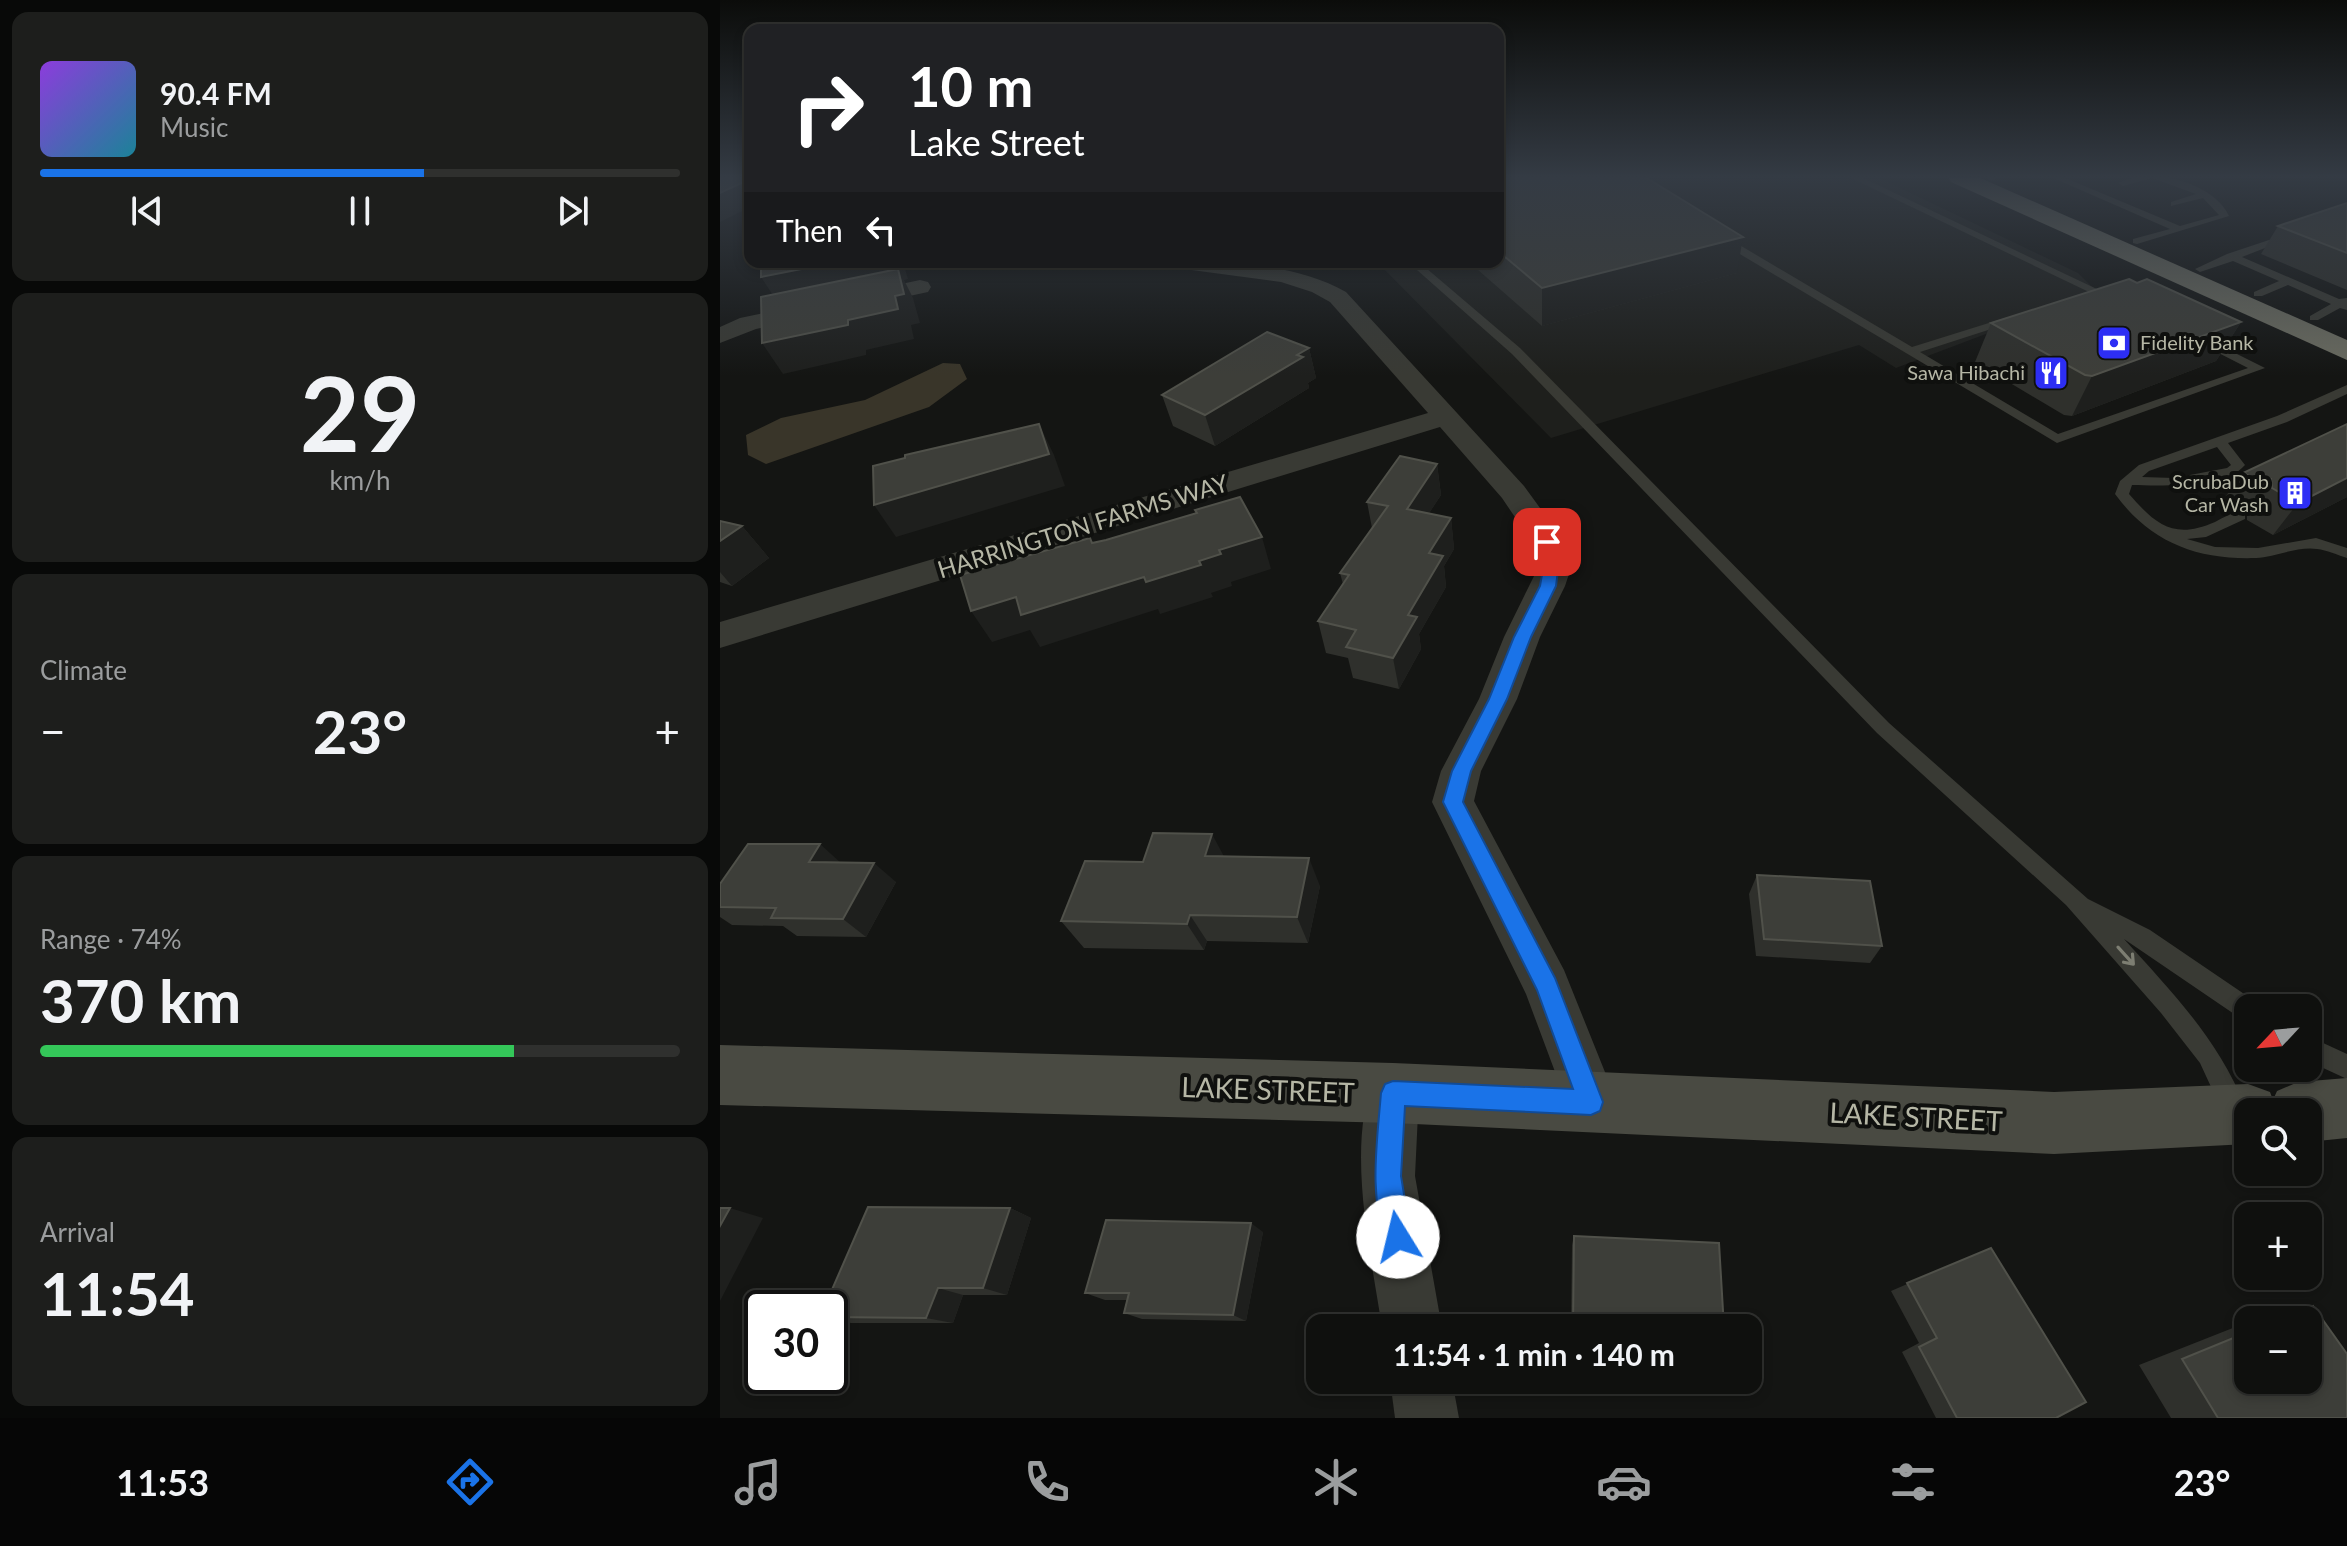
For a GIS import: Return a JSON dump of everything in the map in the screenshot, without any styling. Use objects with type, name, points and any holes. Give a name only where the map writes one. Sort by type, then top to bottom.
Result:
[{"type":"highway","points":[[2107,243],[2347,351]]},
{"type":"highway","points":[[2142,243],[2347,331]]},
{"type":"street","points":[[1219,268],[1296,279],[1330,291],[1519,500],[1543,534],[1550,553],[1552,574],[1548,586],[1522,637],[1498,699],[1461,771],[1453,802],[1547,986],[1591,1102]]},
{"type":"street","points":[[720,336],[749,323],[920,287]]},
{"type":"street","points":[[720,322],[749,323]]},
{"type":"street","name":"HARRINGTON FARMS WAY","points":[[720,635],[1445,417]]},
{"type":"street","name":"LAKE STREET","points":[[720,1075],[1393,1093],[2054,1123],[2234,1115]]},
{"type":"street","points":[[1393,1093],[1388,1176],[1410,1314]]},
{"type":"street","points":[[2322,1110],[2347,1108]]},
{"type":"street","points":[[1423,1394],[1427,1418]]},
{"type":"lane","points":[[1730,243],[2057,439],[2259,368],[2191,336]]},
{"type":"lane","points":[[1993,243],[2124,304]]},
{"type":"lane","points":[[2200,269],[2270,243]]},
{"type":"lane","points":[[2231,256],[2344,304]]},
{"type":"lane","points":[[1420,268],[1536,371],[1883,728],[2074,898],[2169,1005],[2208,1055],[2234,1101]]},
{"type":"lane","points":[[2258,294],[2288,281]]},
{"type":"lane","points":[[2073,299],[2097,292]]},
{"type":"lane","points":[[2314,318],[2344,304]]},
{"type":"lane","points":[[1912,351],[2021,316]]},
{"type":"lane","points":[[2347,389],[2282,419],[2144,468],[2129,481],[2122,494],[2130,507],[2168,534],[2214,552],[2258,553],[2316,543],[2347,553]]},
{"type":"lane","points":[[2325,399],[2347,409]]},
{"type":"lane","points":[[2129,481],[2174,482],[2232,471],[2238,465],[2219,441]]},
{"type":"lane","points":[[2168,534],[2201,534],[2240,516]]},
{"type":"lane","points":[[2074,898],[2142,937],[2234,1000]]},
{"type":"lane","points":[[2322,1055],[2347,1067]]},
{"type":"shaded area","points":[[1504,243],[2016,243],[2078,273],[2097,292],[1896,368],[1859,345],[1551,438],[1383,268],[1504,268]]},
{"type":"shaded area","points":[[943,363],[960,364],[967,379],[929,407],[766,464],[748,455],[746,435],[781,418],[865,400]]},
{"type":"building","points":[[1504,243],[1719,243],[1542,288],[1504,256]]},
{"type":"building","points":[[2322,243],[2347,243],[2347,253]]},
{"type":"building","points":[[761,268],[807,268],[761,277]]},
{"type":"building","points":[[898,269],[904,294],[895,296],[898,309],[848,320],[848,325],[762,343],[761,297]]},
{"type":"building","points":[[2129,279],[2137,283],[2147,279],[2241,322],[2092,376],[1991,323]]},
{"type":"building","points":[[1267,332],[1309,348],[1297,355],[1303,357],[1205,415],[1162,395]]},
{"type":"building","points":[[1039,424],[1049,454],[874,505],[873,466],[905,458],[905,455]]},
{"type":"building","points":[[2347,424],[2347,478],[2298,503],[2272,488],[2271,479],[2255,479],[2243,473]]},
{"type":"building","points":[[1400,456],[1437,464],[1407,509],[1451,518],[1429,553],[1443,556],[1408,615],[1417,617],[1393,658],[1346,647],[1356,630],[1318,621],[1349,575],[1340,573],[1388,506],[1367,502]]},
{"type":"building","points":[[1240,497],[1262,537],[1219,550],[1221,554],[1199,561],[1201,565],[1146,582],[1144,577],[1021,615],[1016,597],[971,611],[960,575],[1090,538],[1092,543],[1106,540]]},
{"type":"building","points":[[720,521],[742,526],[720,541]]},
{"type":"building","points":[[1153,833],[1212,834],[1205,856],[1309,858],[1297,917],[1190,915],[1187,924],[1061,921],[1085,861],[1143,862]]},
{"type":"building","points":[[748,844],[820,844],[809,862],[874,863],[843,919],[771,918],[776,908],[720,907],[720,884]]},
{"type":"building","points":[[1757,875],[1870,881],[1882,946],[1764,939]]},
{"type":"building","points":[[868,1207],[1010,1208],[983,1288],[938,1288],[926,1318],[848,1317],[848,1290],[832,1290]]},
{"type":"building","points":[[720,1208],[730,1208],[720,1226]]},
{"type":"building","points":[[1106,1220],[1251,1223],[1233,1315],[1124,1313],[1129,1293],[1085,1293]]},
{"type":"building","points":[[1574,1236],[1719,1243],[1723,1314],[1573,1314]]},
{"type":"building","points":[[1991,1248],[2086,1402],[2056,1418],[1957,1418],[1919,1347],[1937,1338],[1907,1283]]},
{"type":"building","points":[[2322,1319],[2347,1354],[2347,1418],[2218,1418],[2182,1359],[2234,1338],[2234,1394],[2322,1394]]},
{"type":"place","name":"Fidelity Bank","points":[[2114,343]]},
{"type":"place","name":"Sawa Hibachi","points":[[2051,373]]},
{"type":"place","name":"ScrubaDub Car Wash","points":[[2295,493]]},
{"type":"route","points":[[1398,1237],[1388,1176],[1393,1093],[1591,1102],[1547,986],[1453,802],[1461,771],[1498,699],[1522,637],[1548,586],[1552,563],[1547,542]]}]
